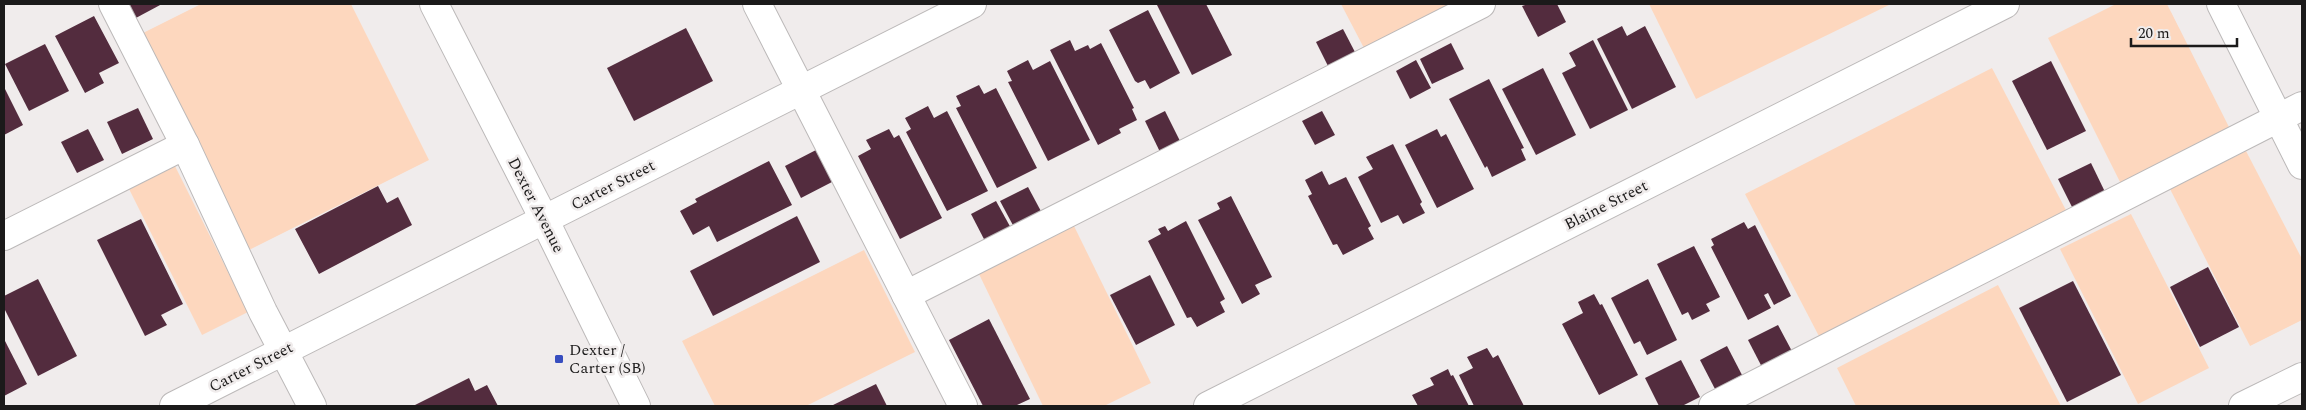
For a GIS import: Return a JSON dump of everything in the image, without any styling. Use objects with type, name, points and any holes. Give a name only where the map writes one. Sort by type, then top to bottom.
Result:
[{"type":"street","points":[[113,4],[185,145],[263,312],[312,406]]},
{"type":"street","name":"Dexter Avenue","points":[[434,4],[544,219],[636,406]]},
{"type":"street","points":[[757,4],[963,406]]},
{"type":"street","name":"Carter Street","points":[[174,406],[972,4]]},
{"type":"street","points":[[906,295],[1481,4]]},
{"type":"street","name":"Blaine Street","points":[[1208,406],[2005,4]]},
{"type":"street","points":[[2221,4],[2302,165]]},
{"type":"street","points":[[1713,406],[2302,106]]},
{"type":"street","points":[[4,236],[185,145]]},
{"type":"street","points":[[2243,406],[2302,377]]},
{"type":"shaded area","points":[[201,4],[351,4],[429,160],[247,251],[139,35]]},
{"type":"shaded area","points":[[1341,4],[1458,4],[1365,50]]},
{"type":"shaded area","points":[[1649,4],[1891,4],[1696,99]]},
{"type":"shaded area","points":[[2116,4],[2167,4],[2232,133],[2123,188],[2048,38]]},
{"type":"shaded area","points":[[1992,68],[2069,216],[1822,342],[1745,194]]},
{"type":"shaded area","points":[[2246,151],[2302,259],[2302,320],[2250,346],[2170,189]]},
{"type":"shaded area","points":[[172,160],[248,312],[202,335],[126,183]]},
{"type":"shaded area","points":[[2131,214],[2209,368],[2138,404],[2060,249]]},
{"type":"shaded area","points":[[1074,226],[1151,383],[1104,406],[1043,406],[978,272]]},
{"type":"shaded area","points":[[864,250],[915,352],[806,406],[715,406],[682,341]]},
{"type":"shaded area","points":[[1998,285],[2061,406],[1856,406],[1837,368]]},
{"type":"building","points":[[126,4],[162,4],[134,19]]},
{"type":"building","points":[[1206,4],[1232,55],[1192,75],[1157,5]]},
{"type":"building","points":[[1528,4],[1557,4],[1566,22],[1538,37],[1522,6]]},
{"type":"building","points":[[1148,10],[1180,73],[1150,89],[1145,80],[1138,83],[1135,81],[1109,30]]},
{"type":"building","points":[[94,16],[119,63],[99,73],[104,83],[85,93],[55,36]]},
{"type":"building","points":[[1622,26],[1627,36],[1645,26],[1676,87],[1632,109],[1597,39]]},
{"type":"building","points":[[686,28],[713,81],[634,121],[607,68]]},
{"type":"building","points":[[1343,29],[1356,54],[1329,68],[1316,42]]},
{"type":"building","points":[[1070,40],[1075,51],[1088,45],[1090,49],[1101,43],[1134,108],[1132,109],[1137,120],[1119,129],[1121,133],[1098,145],[1050,50]]},
{"type":"building","points":[[1593,40],[1628,110],[1590,129],[1562,73],[1576,66],[1569,53]]},
{"type":"building","points":[[1451,43],[1464,69],[1432,84],[1420,59]]},
{"type":"building","points":[[45,44],[69,91],[29,111],[5,64]]},
{"type":"building","points":[[1028,60],[1033,70],[1050,61],[1090,140],[1048,161],[1008,82],[1012,81],[1007,71]]},
{"type":"building","points":[[1416,60],[1431,88],[1410,99],[1396,71]]},
{"type":"building","points":[[2051,61],[2086,131],[2047,150],[2012,81]]},
{"type":"building","points":[[1543,68],[1576,135],[1536,155],[1502,89]]},
{"type":"building","points":[[1489,79],[1524,148],[1521,149],[1526,160],[1492,177],[1487,166],[1485,168],[1449,99]]},
{"type":"building","points":[[979,85],[984,94],[996,88],[1037,168],[997,188],[956,108],[961,106],[956,96]]},
{"type":"building","points":[[4,87],[23,125],[4,135]]},
{"type":"building","points":[[928,106],[934,118],[947,111],[988,191],[947,211],[906,132],[911,129],[905,118]]},
{"type":"building","points":[[138,108],[153,139],[122,154],[107,122]]},
{"type":"building","points":[[1165,111],[1181,143],[1161,154],[1145,121]]},
{"type":"building","points":[[1322,111],[1335,135],[1315,145],[1302,121]]},
{"type":"building","points":[[88,129],[104,160],[77,173],[61,142]]},
{"type":"building","points":[[889,129],[894,138],[899,135],[942,218],[900,239],[858,156],[871,149],[866,140]]},
{"type":"building","points":[[1437,129],[1441,137],[1446,134],[1474,189],[1437,208],[1405,145]]},
{"type":"building","points":[[1393,144],[1422,202],[1420,204],[1425,213],[1403,224],[1398,215],[1381,223],[1358,177],[1373,169],[1366,157]]},
{"type":"building","points":[[816,150],[832,182],[801,198],[785,166]]},
{"type":"building","points":[[769,161],[792,205],[717,242],[709,226],[693,235],[680,211],[697,202],[695,199]]},
{"type":"building","points":[[2091,163],[2106,194],[2073,209],[2058,179]]},
{"type":"building","points":[[1322,171],[1329,185],[1346,177],[1371,226],[1368,228],[1374,239],[1343,255],[1337,244],[1333,245],[1308,196],[1312,194],[1305,180]]},
{"type":"building","points":[[378,186],[387,203],[398,197],[412,225],[319,274],[295,229]]},
{"type":"building","points":[[1028,187],[1043,215],[1015,229],[1000,201]]},
{"type":"building","points":[[1231,196],[1272,277],[1255,285],[1260,294],[1242,304],[1198,220],[1220,209],[1217,203]]},
{"type":"building","points":[[996,201],[1012,230],[986,243],[971,214]]},
{"type":"building","points":[[797,216],[820,262],[713,316],[690,271]]},
{"type":"building","points":[[141,219],[183,304],[161,315],[167,325],[145,336],[97,240]]},
{"type":"building","points":[[1186,221],[1225,299],[1220,302],[1225,312],[1197,327],[1191,317],[1187,318],[1148,241],[1161,234],[1158,229],[1165,226],[1168,231]]},
{"type":"building","points":[[1744,222],[1748,229],[1755,225],[1791,296],[1774,305],[1768,293],[1764,295],[1771,308],[1748,320],[1711,247],[1714,245],[1711,239]]},
{"type":"building","points":[[1694,246],[1720,297],[1706,304],[1710,311],[1692,320],[1688,312],[1682,315],[1657,264]]},
{"type":"building","points":[[2208,267],[2239,327],[2200,347],[2170,287]]},
{"type":"building","points":[[1150,275],[1175,325],[1136,345],[1110,295]]},
{"type":"building","points":[[38,279],[77,356],[38,376],[4,308],[4,296]]},
{"type":"building","points":[[1648,279],[1677,340],[1647,355],[1640,341],[1634,344],[1611,298]]},
{"type":"building","points":[[2073,281],[2121,375],[2067,402],[2019,308]]},
{"type":"building","points":[[1594,294],[1600,305],[1602,304],[1638,375],[1599,395],[1562,324],[1583,313],[1578,302]]},
{"type":"building","points":[[989,319],[1030,399],[1015,406],[983,406],[949,340]]},
{"type":"building","points":[[1778,325],[1794,355],[1764,371],[1748,340]]},
{"type":"building","points":[[4,339],[27,384],[4,396]]},
{"type":"building","points":[[1727,346],[1742,375],[1715,389],[1700,360]]},
{"type":"building","points":[[1487,348],[1493,358],[1498,355],[1524,406],[1474,406],[1459,375],[1473,368],[1467,357]]},
{"type":"building","points":[[1681,360],[1700,397],[1682,406],[1659,406],[1645,378]]},
{"type":"building","points":[[1448,369],[1469,406],[1418,406],[1412,395],[1434,385],[1430,378]]},
{"type":"building","points":[[469,378],[475,391],[487,385],[498,406],[413,406]]},
{"type":"building","points":[[876,384],[887,406],[831,406]]},
{"type":"place","name":"Dexter / Carter (SB)","points":[[559,359]]}]
